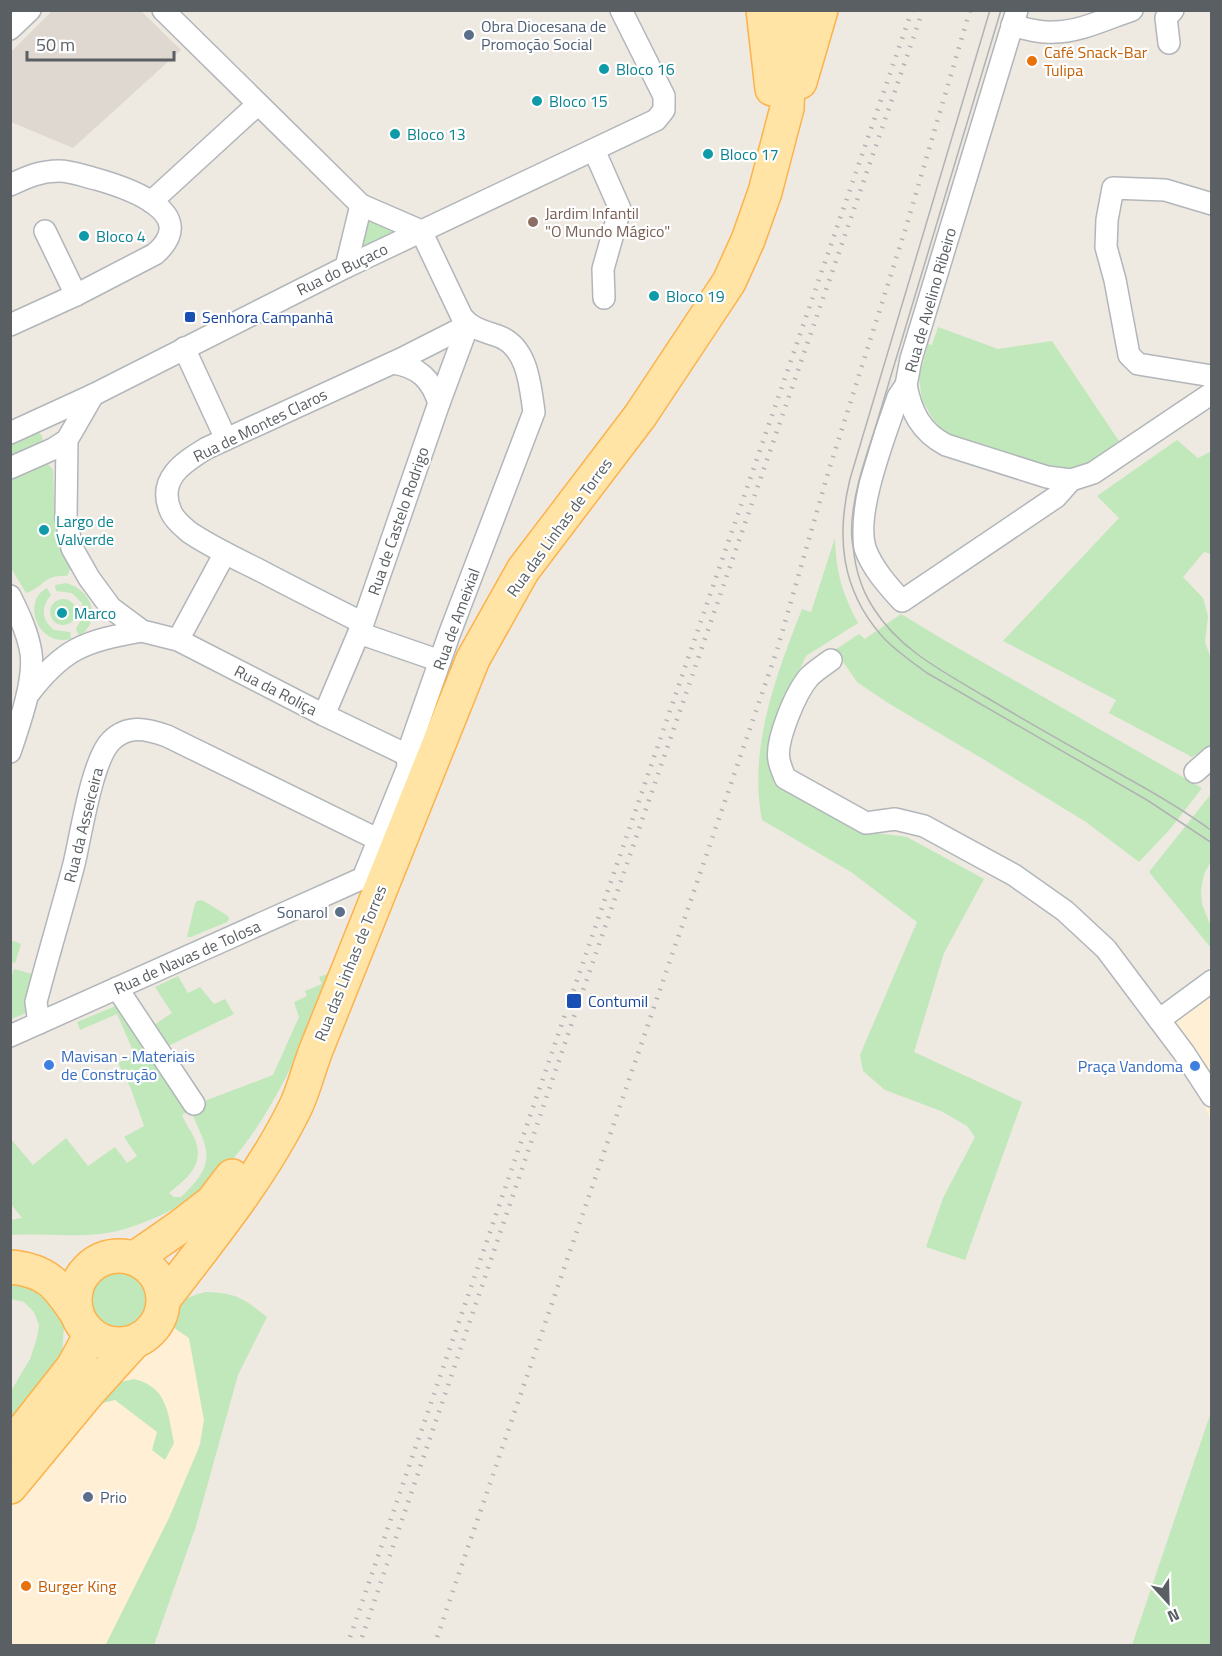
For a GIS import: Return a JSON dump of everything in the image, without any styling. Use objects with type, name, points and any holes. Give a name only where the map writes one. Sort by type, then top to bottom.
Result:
[{"type":"main road","points":[[762,10],[778,142]]},
{"type":"main road","name":"Rua das Linhas de Torres","points":[[164,1299],[241,1197],[270,1152],[296,1105],[315,1050],[473,659],[523,570],[640,416],[729,282],[748,240],[765,192],[787,108],[791,10]]},
{"type":"main road","points":[[787,108],[803,77],[821,10]]},
{"type":"main road","name":"Rua das Linhas de Torres","points":[[135,1258],[212,1202],[288,1099],[315,1050]]},
{"type":"main road","points":[[10,1250],[36,1252],[88,1267]]},
{"type":"main road","points":[[10,1447],[73,1366],[84,1324],[74,1302],[75,1289],[80,1277],[88,1267],[106,1257],[116,1255],[135,1258],[146,1264],[156,1274],[164,1299],[157,1323],[134,1342],[87,1394],[10,1487]]},
{"type":"main road","points":[[10,1267],[42,1275],[60,1288],[84,1324],[111,1344],[134,1342]]},
{"type":"street","points":[[10,29],[30,10]]},
{"type":"street","points":[[163,10],[361,205],[421,231],[468,325]]},
{"type":"street","name":"Rua do Buçaco","points":[[93,394],[346,267],[656,120],[664,110],[664,96],[621,10]]},
{"type":"street","points":[[1015,18],[1045,32],[1056,33],[1076,20],[1132,10]]},
{"type":"street","points":[[1168,43],[1166,18],[1173,10]]},
{"type":"street","name":"Rua de Avelino Ribeiro","points":[[1015,18],[911,359],[906,386],[898,397],[869,490],[862,523],[866,549],[886,582],[902,601],[1056,497],[1071,480]]},
{"type":"street","points":[[151,202],[258,104]]},
{"type":"street","points":[[594,150],[620,209],[603,269],[604,298]]},
{"type":"street","points":[[10,185],[39,172],[62,171],[134,191],[166,213],[172,228],[166,244],[155,254],[76,295],[10,325]]},
{"type":"street","points":[[1212,204],[1165,190],[1113,188],[1107,220],[1106,247],[1115,280],[1129,356],[1138,364],[1212,376]]},
{"type":"street","points":[[346,267],[361,205]]},
{"type":"street","points":[[45,231],[76,295]]},
{"type":"street","name":"Rua de Ameixial","points":[[363,878],[408,767],[407,755],[440,661],[534,412],[522,358],[514,346],[501,337],[468,325]]},
{"type":"street","name":"Rua de Montes Claros","points":[[440,661],[361,628],[187,531],[172,514],[168,494],[171,477],[182,463],[226,439],[393,363],[468,325]]},
{"type":"street","name":"Rua de Castelo Rodrigo","points":[[324,715],[361,628],[468,325]]},
{"type":"street","points":[[184,348],[226,439]]},
{"type":"street","points":[[393,363],[406,365],[418,371],[434,386],[439,403]]},
{"type":"street","points":[[906,386],[910,404],[931,437],[946,445],[1047,477],[1071,480],[1092,473],[1212,393]]},
{"type":"street","points":[[10,433],[93,394]]},
{"type":"street","points":[[10,468],[53,449],[67,440],[93,394]]},
{"type":"street","points":[[67,440],[66,518],[72,548],[89,578],[111,608],[142,631]]},
{"type":"street","points":[[178,640],[225,553]]},
{"type":"street","points":[[10,596],[24,627],[31,654],[27,696],[10,752]]},
{"type":"street","points":[[27,696],[46,671],[60,659],[103,638],[142,631]]},
{"type":"street","name":"Rua da Roliça","points":[[142,631],[178,640],[407,755]]},
{"type":"street","points":[[831,660],[809,678],[786,723],[779,745],[778,759],[785,778],[866,823],[895,819],[924,826],[1014,875],[1065,911],[1106,949],[1184,1053],[1212,1096]]},
{"type":"street","name":"Rua da Asseiceira","points":[[39,1023],[36,1002],[98,764],[111,741],[129,730],[147,729],[166,736],[379,840]]},
{"type":"street","points":[[1194,772],[1212,757]]},
{"type":"street","name":"Rua de Navas de Tolosa","points":[[10,1036],[363,878]]},
{"type":"street","points":[[1159,1020],[1212,981]]},
{"type":"street","points":[[117,988],[194,1104]]},
{"type":"shaded area","points":[[53,10],[141,11],[181,50],[73,148],[11,122],[11,52]]},
{"type":"shaded area","name":"Praça Vandoma","points":[[1211,995],[1211,1121],[1199,1096],[1156,1035]]},
{"type":"shaded area","points":[[173,1327],[189,1338],[204,1420],[196,1460],[116,1645],[11,1645],[10,1507],[134,1354]]},
{"type":"green space","points":[[370,217],[395,228],[397,232],[366,250],[361,248],[364,219]]},
{"type":"green space","points":[[938,327],[998,349],[1052,341],[1119,441],[1082,467],[1055,470],[950,438],[934,421],[922,400],[919,378],[928,344],[932,345]]},
{"type":"green space","points":[[37,430],[43,442],[11,461],[10,441]]},
{"type":"green space","points":[[1177,440],[1198,458],[1212,451],[1211,554],[1204,552],[1183,577],[1203,598],[1208,616],[1205,642],[1211,659],[1211,745],[1192,757],[1109,713],[1116,700],[1003,641],[1119,518],[1097,496]]},
{"type":"green space","points":[[43,463],[49,465],[53,470],[55,523],[58,538],[71,568],[67,576],[48,579],[26,593],[11,568],[10,478]]},
{"type":"green space","points":[[835,538],[841,582],[858,623],[806,656],[776,719],[769,754],[774,784],[862,831],[907,837],[984,879],[944,953],[914,1052],[1022,1102],[965,1260],[926,1247],[943,1198],[975,1137],[967,1126],[941,1111],[885,1090],[863,1071],[860,1055],[917,922],[851,872],[762,820],[759,766],[767,713],[774,686],[802,609],[811,612]]},
{"type":"green space","points":[[66,583],[82,591],[91,605],[91,621],[81,635],[76,629],[83,617],[82,603],[72,593],[56,591],[55,585]]},
{"type":"green space","points":[[47,588],[51,595],[45,604],[45,618],[54,630],[70,632],[71,639],[59,640],[49,636],[41,630],[36,621],[35,602],[39,594]]},
{"type":"green space","points":[[63,599],[72,603],[76,612],[72,621],[63,625],[54,621],[50,612],[54,603]]},
{"type":"green space","points":[[901,614],[1202,788],[1171,828],[1139,862],[1086,822],[857,682],[835,650],[859,634],[865,639]]},
{"type":"green space","points":[[1211,794],[1211,861],[1204,874],[1201,889],[1202,904],[1211,927],[1211,948],[1149,872]]},
{"type":"green space","points":[[202,900],[228,916],[229,919],[227,922],[187,937],[195,904]]},
{"type":"green space","points":[[11,940],[21,944],[15,963],[11,962]]},
{"type":"green space","points":[[337,952],[342,954],[300,1049],[266,1112],[247,1141],[225,1168],[201,1191],[176,1208],[157,1217],[114,1232],[85,1235],[11,1235],[11,1220],[22,1218],[11,1204],[10,1138],[33,1165],[66,1138],[88,1166],[115,1147],[127,1163],[137,1156],[124,1137],[144,1126],[131,1089],[118,1063],[135,1055],[117,1014],[80,1030],[77,1022],[118,1005],[199,1103],[273,1075],[299,1017],[294,1002],[307,996],[305,991],[322,984],[319,977],[327,974]],"holes":[[[190,1110],[205,1146],[205,1165],[193,1185],[181,1197],[174,1197],[169,1193],[191,1173],[197,1161],[197,1146],[182,1115]]]},
{"type":"green space","points":[[35,968],[29,1009],[24,1014],[11,1019],[11,979],[14,969],[32,974]]},
{"type":"green space","points":[[178,976],[188,993],[200,987],[214,1004],[225,999],[234,1014],[164,1048],[151,1027],[172,1013],[155,987]]},
{"type":"green space","points":[[119,1266],[132,1268],[143,1276],[151,1287],[153,1300],[151,1313],[143,1324],[132,1332],[119,1334],[106,1332],[95,1324],[87,1313],[85,1300],[87,1287],[95,1276],[106,1268]]},
{"type":"green space","points":[[11,1282],[35,1287],[60,1311],[64,1325],[62,1356],[11,1429],[11,1391],[30,1359],[39,1325],[34,1312],[24,1302],[11,1299]]},
{"type":"green space","points":[[205,1292],[232,1295],[252,1305],[267,1317],[238,1375],[196,1526],[154,1645],[105,1646],[169,1518],[200,1445],[204,1420],[189,1338],[173,1327],[173,1319],[174,1312],[180,1303]]},
{"type":"green space","points":[[134,1379],[154,1388],[168,1412],[174,1443],[165,1460],[152,1450],[157,1432],[115,1400],[95,1405],[115,1383]]},
{"type":"green space","points":[[1211,1412],[1211,1645],[1132,1645]]},
{"type":"tram line","points":[[990,10],[850,479],[843,521],[845,561],[850,580],[857,599],[881,635],[927,673],[1147,800],[1212,843]]},
{"type":"tram line","points":[[1001,10],[859,482],[854,515],[853,547],[860,579],[874,609],[885,624],[924,659],[1019,717],[1160,797],[1212,831]]},
{"type":"railway","points":[[347,1646],[912,10]]},
{"type":"railway","points":[[359,1646],[579,1002],[923,10]]},
{"type":"railway","points":[[434,1646],[777,650],[828,473],[907,224],[970,10]]},
{"type":"place","name":"Obra Diocesana de Promoção Social","points":[[469,35]]},
{"type":"place","name":"Café Snack-Bar Tulipa","points":[[1032,61]]},
{"type":"place","name":"Bloco 16","points":[[604,69]]},
{"type":"place","name":"Bloco 15","points":[[537,101]]},
{"type":"place","name":"Bloco 13","points":[[395,134]]},
{"type":"place","name":"Bloco 17","points":[[708,154]]},
{"type":"place","name":"Jardim Infantil \"O Mundo Mágico\"","points":[[533,222]]},
{"type":"place","name":"Bloco 4","points":[[84,236]]},
{"type":"place","name":"Bloco 19","points":[[654,296]]},
{"type":"place","name":"Senhora Campanhã","points":[[190,317]]},
{"type":"place","name":"Largo de Valverde","points":[[44,530]]},
{"type":"place","name":"Marco","points":[[62,613]]},
{"type":"place","name":"Sonarol","points":[[340,912]]},
{"type":"place","name":"Contumil","points":[[574,1001]]},
{"type":"place","name":"Mavisan - Materiais de Construção","points":[[49,1065]]},
{"type":"place","name":"Praça Vandoma","points":[[1195,1066]]},
{"type":"place","name":"Prio","points":[[88,1497]]},
{"type":"place","name":"Burger King","points":[[26,1586]]}]
